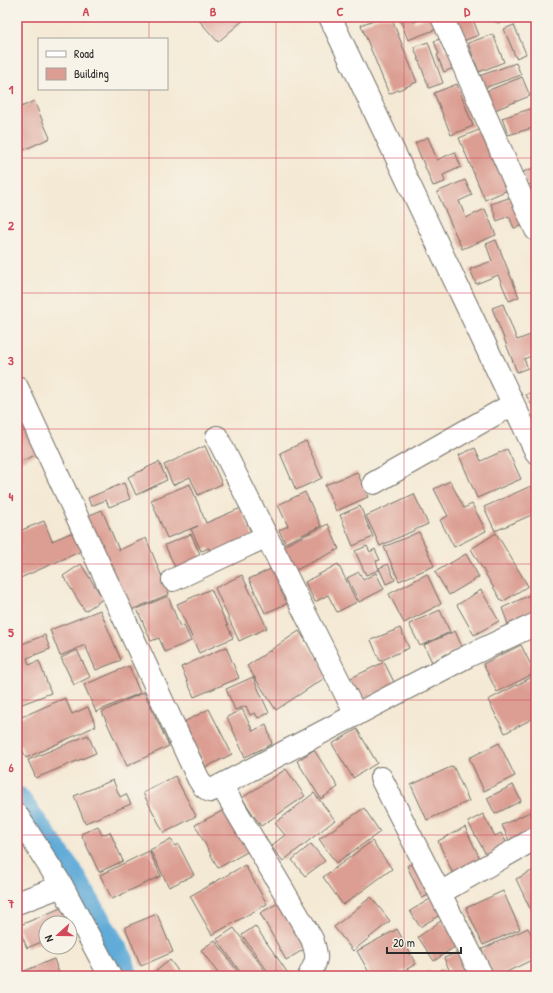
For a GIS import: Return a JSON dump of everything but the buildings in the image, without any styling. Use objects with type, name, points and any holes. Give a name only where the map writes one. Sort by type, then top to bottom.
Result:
[{"type":"street","points":[[330,17],[536,452]]},
{"type":"street","points":[[442,17],[536,230]]},
{"type":"street","points":[[17,387],[198,778],[203,786],[210,791],[468,656],[536,624]]},
{"type":"street","points":[[374,483],[513,404]]},
{"type":"street","points":[[216,437],[265,537],[356,715]]},
{"type":"street","points":[[173,580],[265,537]]},
{"type":"street","points":[[381,778],[482,976]]},
{"type":"street","points":[[221,785],[312,939],[317,954],[317,962],[309,976]]},
{"type":"street","points":[[17,815],[62,886],[110,976]]},
{"type":"street","points":[[440,893],[536,838]]},
{"type":"street","points":[[17,903],[62,886]]},
{"type":"waterway","points":[[17,799],[69,871],[121,960],[125,976]]}]
